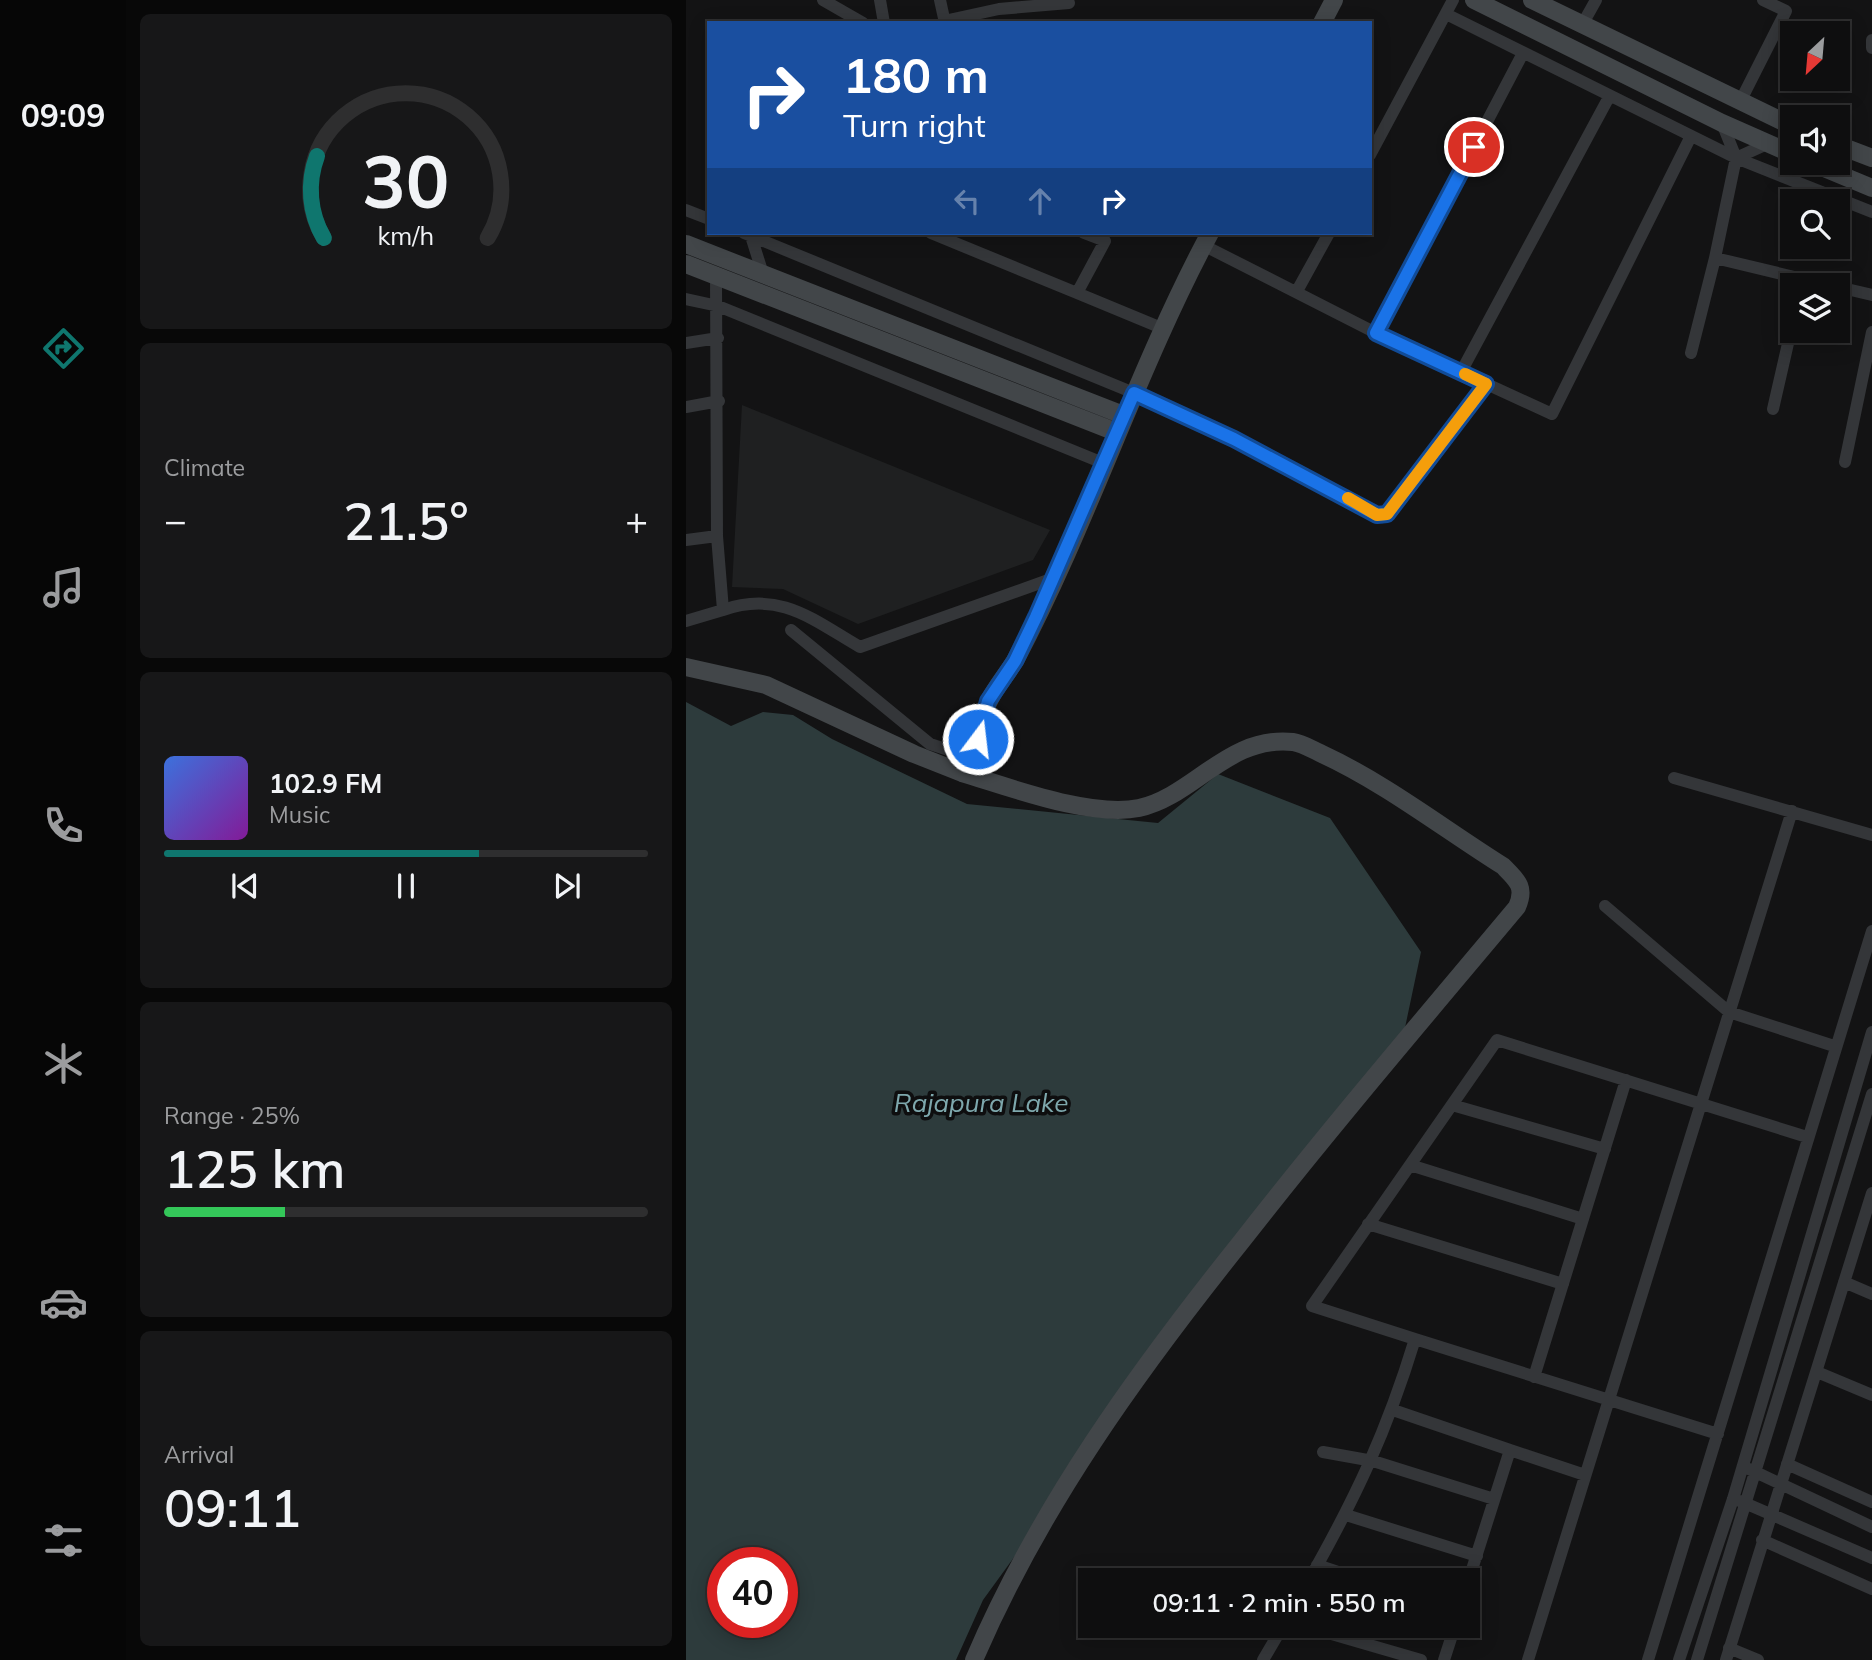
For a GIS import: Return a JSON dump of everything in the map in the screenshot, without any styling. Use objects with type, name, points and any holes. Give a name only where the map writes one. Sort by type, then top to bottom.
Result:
[{"type":"street","points":[[823,0],[860,21]]},
{"type":"street","points":[[880,0],[884,21]]},
{"type":"street","points":[[940,0],[944,21]]},
{"type":"street","points":[[1323,21],[1334,0]]},
{"type":"street","points":[[1372,151],[1453,0]]},
{"type":"street","points":[[1474,0],[1780,150]]},
{"type":"street","points":[[1532,0],[1780,121]]},
{"type":"street","points":[[1582,25],[1596,0]]},
{"type":"street","points":[[1740,103],[1786,11],[1763,0]]},
{"type":"street","points":[[947,21],[998,5],[1052,1],[1069,3]]},
{"type":"street","points":[[1446,14],[1736,158],[1872,212]]},
{"type":"street","points":[[1872,40],[1872,48]]},
{"type":"street","points":[[1376,333],[1523,53]]},
{"type":"street","points":[[1461,372],[1609,97]]},
{"type":"street","points":[[1691,353],[1736,158],[1722,123]]},
{"type":"street","points":[[967,766],[988,701],[1015,661],[1054,578],[1123,415],[1207,239],[1376,333],[1552,414],[1691,136]]},
{"type":"street","points":[[1736,158],[1767,144]]},
{"type":"street","points":[[1850,150],[1872,158]]},
{"type":"street","points":[[1841,175],[1872,188]]},
{"type":"street","points":[[686,210],[707,218]]},
{"type":"street","points":[[748,235],[763,274]]},
{"type":"street","points":[[750,235],[1134,393],[1234,439],[1382,517],[1486,384]]},
{"type":"street","points":[[936,235],[1164,329]]},
{"type":"street","points":[[1077,293],[1105,241],[1089,235]]},
{"type":"street","points":[[1297,291],[1328,235]]},
{"type":"street","points":[[686,244],[1123,415]]},
{"type":"street","points":[[1715,258],[1780,276]]},
{"type":"street","points":[[686,264],[1116,432]]},
{"type":"street","points":[[716,276],[719,401],[717,536],[723,610]]},
{"type":"street","points":[[1850,290],[1872,295]]},
{"type":"street","points":[[686,299],[718,306],[1103,463]]},
{"type":"street","points":[[1845,461],[1872,332]]},
{"type":"street","points":[[686,343],[718,338]]},
{"type":"street","points":[[1773,410],[1788,343]]},
{"type":"street","points":[[686,407],[719,401]]},
{"type":"street","points":[[686,540],[717,536]]},
{"type":"street","points":[[686,621],[740,604],[785,605],[860,647],[1054,578]]},
{"type":"street","points":[[791,629],[930,744],[967,766]]},
{"type":"street","points":[[686,667],[766,685],[1045,797],[1109,810],[1140,808],[1172,793],[1214,763],[1262,742],[1295,741],[1342,763],[1503,866],[1520,883],[1523,895],[1517,907],[1303,1163],[1154,1352],[1082,1455],[999,1602],[974,1660]]},
{"type":"street","points":[[1674,778],[1872,835]]},
{"type":"street","points":[[1528,1660],[1792,811]]},
{"type":"street","points":[[1605,906],[1729,1012],[1835,1046]]},
{"type":"street","points":[[1648,1660],[1872,931]]},
{"type":"street","points":[[1749,1469],[1872,1032]]},
{"type":"street","points":[[1718,1434],[1312,1306],[1497,1040],[1807,1137]]},
{"type":"street","points":[[1534,1377],[1626,1080]]},
{"type":"street","points":[[1697,1660],[1739,1501],[1872,1094]]},
{"type":"street","points":[[1452,1105],[1605,1149]]},
{"type":"street","points":[[1410,1165],[1583,1219]]},
{"type":"street","points":[[1758,1660],[1728,1654],[1872,1193]]},
{"type":"street","points":[[1368,1224],[1563,1283]]},
{"type":"street","points":[[1844,1282],[1872,1294]]},
{"type":"street","points":[[1323,1568],[1317,1566],[1373,1461],[1393,1410],[1415,1339]]},
{"type":"street","points":[[1816,1372],[1872,1395]]},
{"type":"street","points":[[1393,1410],[1585,1475]]},
{"type":"street","points":[[1473,1568],[1510,1450]]},
{"type":"street","points":[[1323,1452],[1373,1461],[1494,1499]]},
{"type":"street","points":[[1787,1464],[1872,1502]]},
{"type":"street","points":[[1749,1469],[1872,1527]]},
{"type":"street","points":[[1739,1501],[1772,1512],[1872,1558]]},
{"type":"street","points":[[1679,1660],[1739,1501]]},
{"type":"street","points":[[1346,1515],[1477,1556]]},
{"type":"street","points":[[1762,1540],[1872,1589]]},
{"type":"street","points":[[1263,1660],[1276,1638]]},
{"type":"street","points":[[1345,1638],[1421,1660]]},
{"type":"street","points":[[1444,1660],[1451,1638]]},
{"type":"shaded area","points":[[742,405],[1050,530],[1033,560],[858,624],[783,589],[732,587]]},
{"type":"water","name":"Rajapura Lake","points":[[686,702],[731,726],[763,712],[793,715],[832,739],[967,804],[1158,823],[1218,774],[1330,818],[1421,952],[1399,1056],[1267,1209],[983,1600],[956,1660],[686,1660]]},
{"type":"slow traffic","points":[[1348,498],[1377,515],[1382,517],[1387,514],[1486,384],[1465,374]]},
{"type":"route","points":[[978,739],[988,701],[1015,661],[1036,617],[1134,393],[1234,439],[1377,515],[1382,517],[1387,514],[1486,384],[1376,333],[1474,147]]}]
